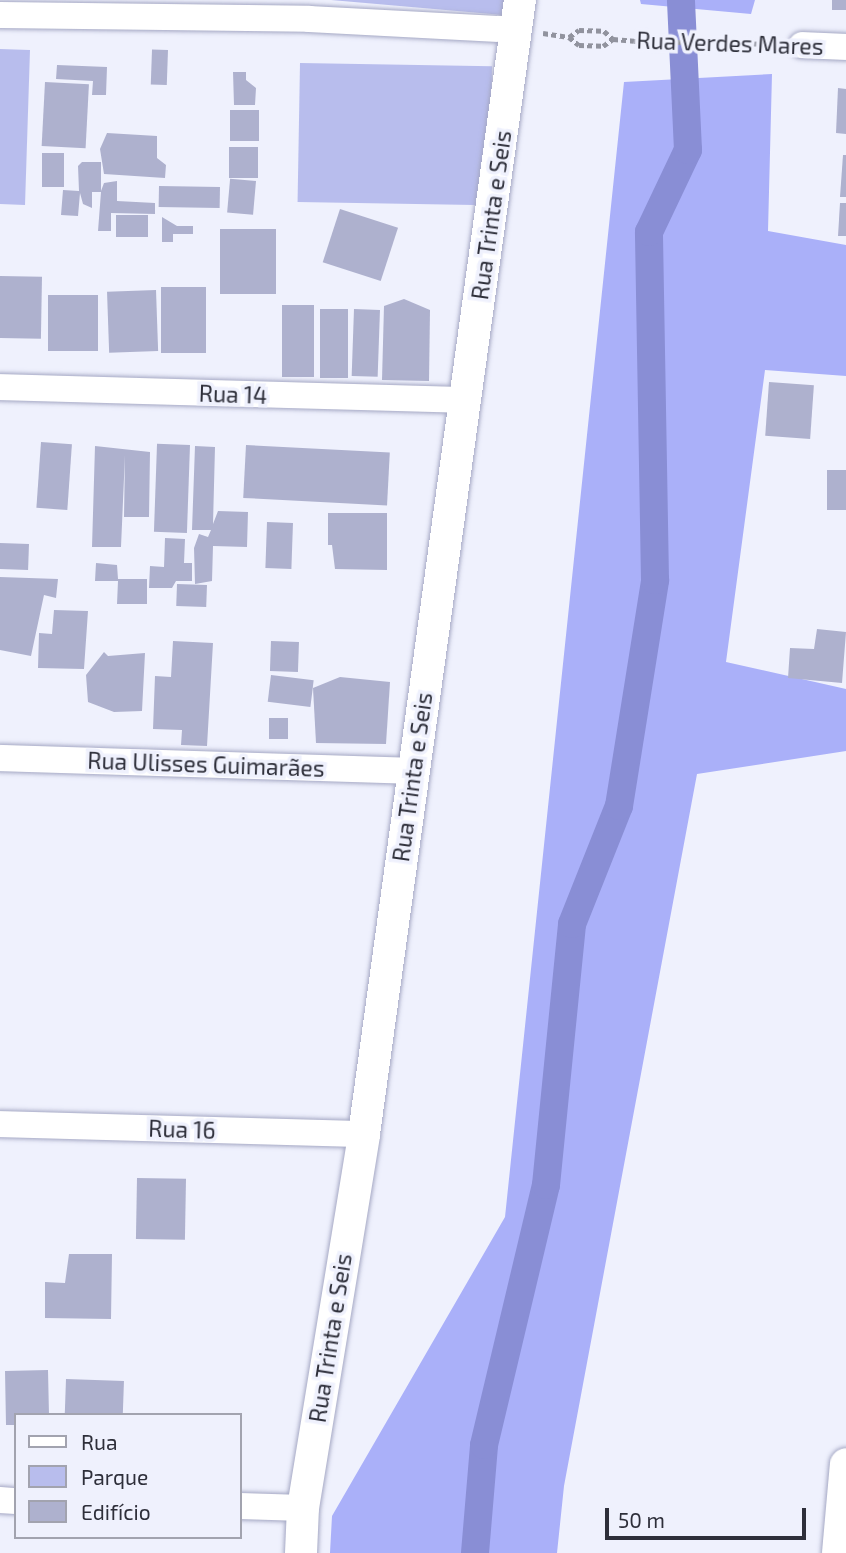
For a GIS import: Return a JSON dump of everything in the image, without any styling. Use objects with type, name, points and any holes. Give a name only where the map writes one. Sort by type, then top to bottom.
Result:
[{"type":"street","points":[[0,15],[309,19],[518,15]]},
{"type":"street","name":"Rua Trinta e Seis","points":[[301,1553],[303,1508],[364,1134],[518,15]]},
{"type":"street","name":"Rua Verdes Mares","points":[[802,45],[846,47]]},
{"type":"street","name":"Rua 14","points":[[0,387],[466,400]]},
{"type":"street","name":"Rua Ulisses Guimarães","points":[[0,758],[412,771]]},
{"type":"street","name":"Rua 16","points":[[0,1124],[364,1134]]},
{"type":"street","points":[[838,1553],[846,1464]]},
{"type":"street","points":[[242,1506],[303,1508]]},
{"type":"path","name":"Rua Verdes Mares","points":[[613,39],[603,46],[579,45],[569,37],[579,30],[604,31],[613,39],[634,41],[802,45]]},
{"type":"green space","points":[[331,0],[505,0],[503,15]]},
{"type":"green space","points":[[0,49],[30,50],[25,205],[0,204]]},
{"type":"green space","points":[[300,63],[492,66],[490,205],[298,202]]},
{"type":"shaded area","points":[[640,0],[755,0],[751,14],[641,4]]},
{"type":"shaded area","points":[[772,74],[768,231],[846,245],[846,376],[765,370],[726,662],[846,689],[846,751],[697,774],[564,1486],[557,1553],[330,1553],[332,1516],[505,1217],[624,82]]},
{"type":"building","points":[[832,0],[846,0],[846,10],[832,10]]},
{"type":"building","points":[[152,49],[168,50],[167,85],[151,84]]},
{"type":"building","points":[[57,65],[107,67],[106,95],[92,95],[93,81],[56,79]]},
{"type":"building","points":[[233,72],[246,72],[246,80],[256,88],[255,105],[234,105]]},
{"type":"building","points":[[45,82],[89,84],[86,148],[42,146]]},
{"type":"building","points":[[838,88],[846,89],[846,134],[836,133]]},
{"type":"building","points":[[230,110],[259,110],[259,141],[230,141]]},
{"type":"building","points":[[107,133],[157,136],[157,158],[166,165],[165,178],[104,174],[100,149]]},
{"type":"building","points":[[229,147],[258,147],[258,178],[229,178]]},
{"type":"building","points":[[42,153],[64,153],[64,187],[42,187]]},
{"type":"building","points":[[843,155],[846,155],[846,197],[840,197]]},
{"type":"building","points":[[82,162],[101,162],[101,191],[104,183],[117,181],[117,201],[155,203],[155,214],[111,213],[111,231],[98,231],[101,192],[92,192],[92,208],[83,204],[80,193],[78,216],[61,215],[63,190],[79,191],[78,166]]},
{"type":"building","points":[[230,179],[256,181],[253,215],[227,213]]},
{"type":"building","points":[[159,186],[220,187],[220,208],[159,207]]},
{"type":"building","points":[[840,203],[846,203],[846,236],[838,236]]},
{"type":"building","points":[[340,209],[398,228],[381,281],[323,262]]},
{"type":"building","points":[[116,215],[148,215],[148,237],[116,237]]},
{"type":"building","points":[[162,217],[177,226],[193,226],[193,234],[173,234],[173,242],[162,242]]},
{"type":"building","points":[[220,229],[276,229],[276,294],[220,294]]},
{"type":"building","points":[[0,276],[42,277],[41,339],[0,338]]},
{"type":"building","points":[[161,287],[206,287],[206,353],[161,353]]},
{"type":"building","points":[[156,290],[158,351],[109,353],[107,292]]},
{"type":"building","points":[[48,295],[98,295],[98,351],[48,351]]},
{"type":"building","points":[[404,299],[430,310],[429,381],[382,380],[384,306]]},
{"type":"building","points":[[282,305],[314,305],[314,377],[282,377]]},
{"type":"building","points":[[320,309],[348,309],[348,378],[320,378]]},
{"type":"building","points":[[354,309],[380,310],[378,377],[352,376]]},
{"type":"building","points":[[769,382],[814,385],[810,439],[765,436]]},
{"type":"building","points":[[41,442],[72,444],[67,510],[36,508]]},
{"type":"building","points":[[157,444],[190,445],[187,533],[154,532]]},
{"type":"building","points":[[246,445],[390,453],[387,505],[243,498]]},
{"type":"building","points":[[95,446],[150,452],[149,517],[124,517],[125,455],[121,547],[92,547]]},
{"type":"building","points":[[195,446],[215,447],[213,524],[218,511],[248,512],[247,547],[213,546],[212,581],[195,584],[194,548],[199,534],[208,537],[211,530],[192,530]]},
{"type":"building","points":[[827,470],[846,470],[846,510],[827,510]]},
{"type":"building","points":[[328,513],[387,513],[387,570],[335,569],[332,545],[328,545]]},
{"type":"building","points":[[267,522],[293,523],[291,569],[265,568]]},
{"type":"building","points":[[165,538],[185,539],[184,563],[192,563],[192,581],[176,581],[172,588],[149,588],[150,566],[164,567]]},
{"type":"building","points":[[0,543],[29,544],[28,570],[0,569]]},
{"type":"building","points":[[96,563],[117,565],[118,579],[147,579],[147,604],[117,604],[118,581],[95,581]]},
{"type":"building","points":[[0,577],[58,579],[56,598],[44,595],[31,656],[0,650]]},
{"type":"building","points":[[177,584],[207,585],[206,607],[176,606]]},
{"type":"building","points":[[54,610],[88,611],[84,669],[38,668],[39,633],[52,634]]},
{"type":"building","points":[[817,629],[846,632],[842,683],[788,678],[790,648],[814,649]]},
{"type":"building","points":[[173,641],[213,643],[207,746],[181,745],[182,730],[153,729],[155,676],[171,677]]},
{"type":"building","points":[[271,641],[299,642],[298,672],[270,671]]},
{"type":"building","points":[[104,652],[108,656],[145,653],[142,711],[114,712],[88,702],[86,675]]},
{"type":"building","points":[[271,675],[314,680],[310,707],[268,702]]},
{"type":"building","points":[[340,677],[390,682],[386,744],[316,743],[313,688]]},
{"type":"building","points":[[269,718],[288,718],[288,739],[269,739]]},
{"type":"building","points":[[137,1178],[186,1179],[185,1240],[136,1239]]},
{"type":"building","points":[[69,1254],[112,1254],[111,1319],[45,1318],[45,1282],[65,1283]]},
{"type":"building","points":[[48,1370],[49,1413],[14,1413],[14,1425],[6,1425],[5,1371]]},
{"type":"building","points":[[66,1379],[124,1381],[123,1413],[65,1413]]},
{"type":"waterway","points":[[475,1553],[484,1445],[546,1185],[572,924],[619,806],[655,580],[649,232],[688,150],[681,0]]}]
